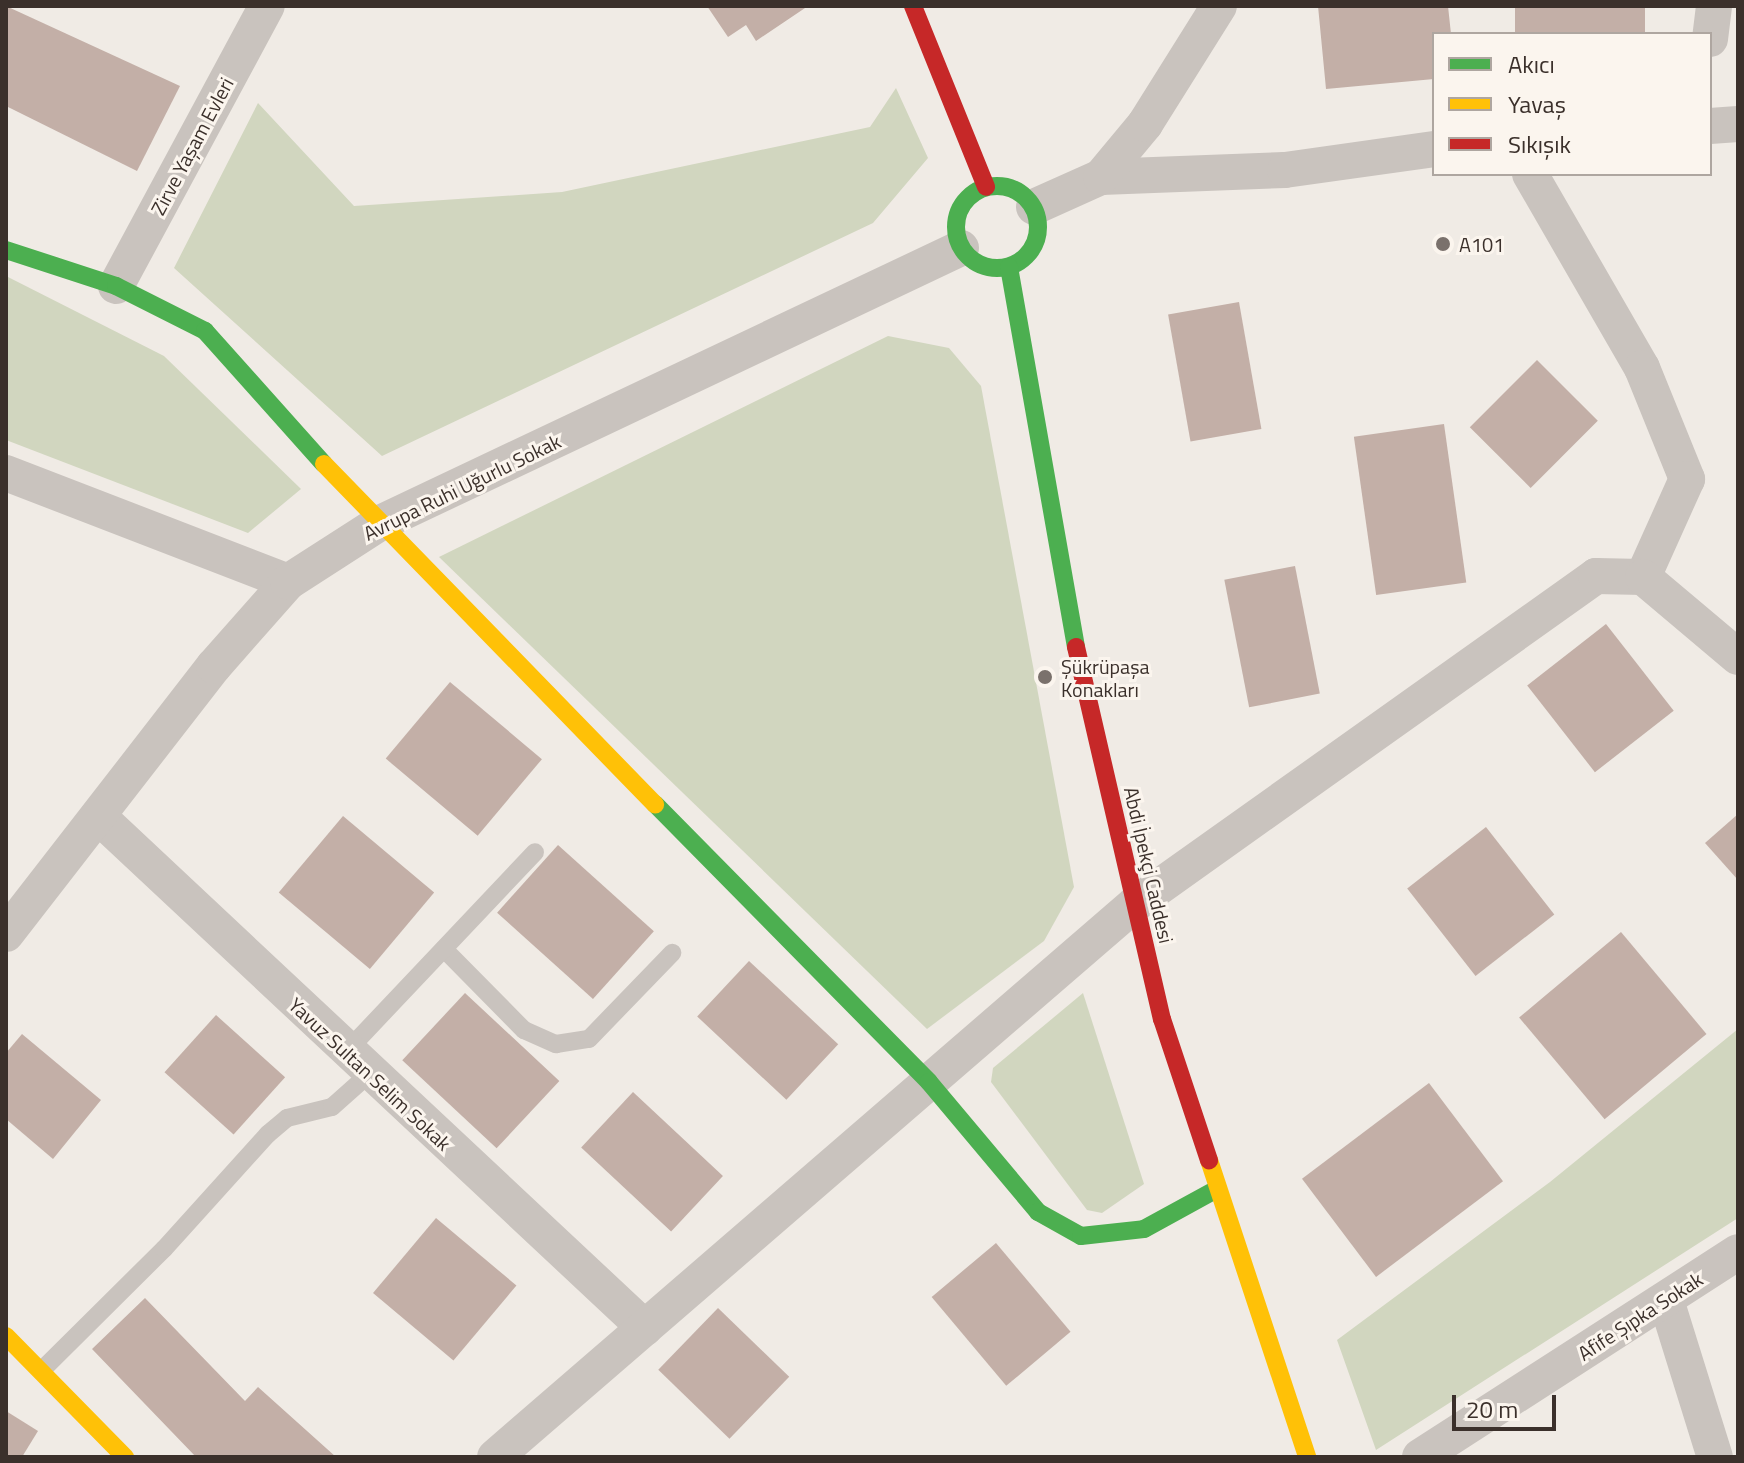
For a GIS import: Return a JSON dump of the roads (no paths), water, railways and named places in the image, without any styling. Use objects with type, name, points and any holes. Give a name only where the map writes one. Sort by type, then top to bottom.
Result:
[{"type":"street","name":"Zirve Yaşam Evleri","points":[[116,286],[267,6]]},
{"type":"street","points":[[913,6],[986,187]]},
{"type":"street","points":[[1101,177],[1145,124],[1219,6]]},
{"type":"street","points":[[1711,32],[1714,6]]},
{"type":"street","points":[[1712,126],[1738,124]]},
{"type":"street","points":[[1034,207],[1101,177],[1285,170],[1432,149]]},
{"type":"street","points":[[1531,176],[1642,368],[1687,479],[1643,577]]},
{"type":"street","points":[[986,187],[1014,189],[1034,207],[1038,236],[1032,249],[1009,267],[981,266],[961,248],[958,211],[986,187]]},
{"type":"street","name":"Avrupa Ruhi Uğurlu Sokak","points":[[6,934],[214,666],[288,582],[378,524],[961,248]]},
{"type":"street","points":[[6,250],[116,286],[205,331],[378,524],[929,1082],[1038,1212],[1081,1236],[1144,1229],[1217,1189]]},
{"type":"street","name":"Abdi İpekçi Caddesi","points":[[1009,267],[1079,664],[1162,1019],[1307,1457]]},
{"type":"street","points":[[6,473],[288,582]]},
{"type":"street","points":[[495,1457],[1135,904],[1596,576],[1643,577],[1737,655]]},
{"type":"street","name":"Yavuz Sultan Selim Sokak","points":[[98,816],[357,1063],[645,1328]]},
{"type":"street","name":"Afife Şıpka Sokak","points":[[1420,1457],[1738,1252]]},
{"type":"street","points":[[1666,1300],[1715,1457]]},
{"type":"street","points":[[6,1336],[125,1457]]},
{"type":"lane","points":[[41,1371],[164,1249],[268,1134],[287,1118],[332,1107],[357,1063],[444,949],[535,852]]},
{"type":"lane","points":[[444,949],[524,1030],[556,1044],[589,1039],[672,953]]},
{"type":"place","name":"A101","points":[[1443,244]]},
{"type":"place","name":"Şükrüpaşa Konakları","points":[[1045,677]]}]
